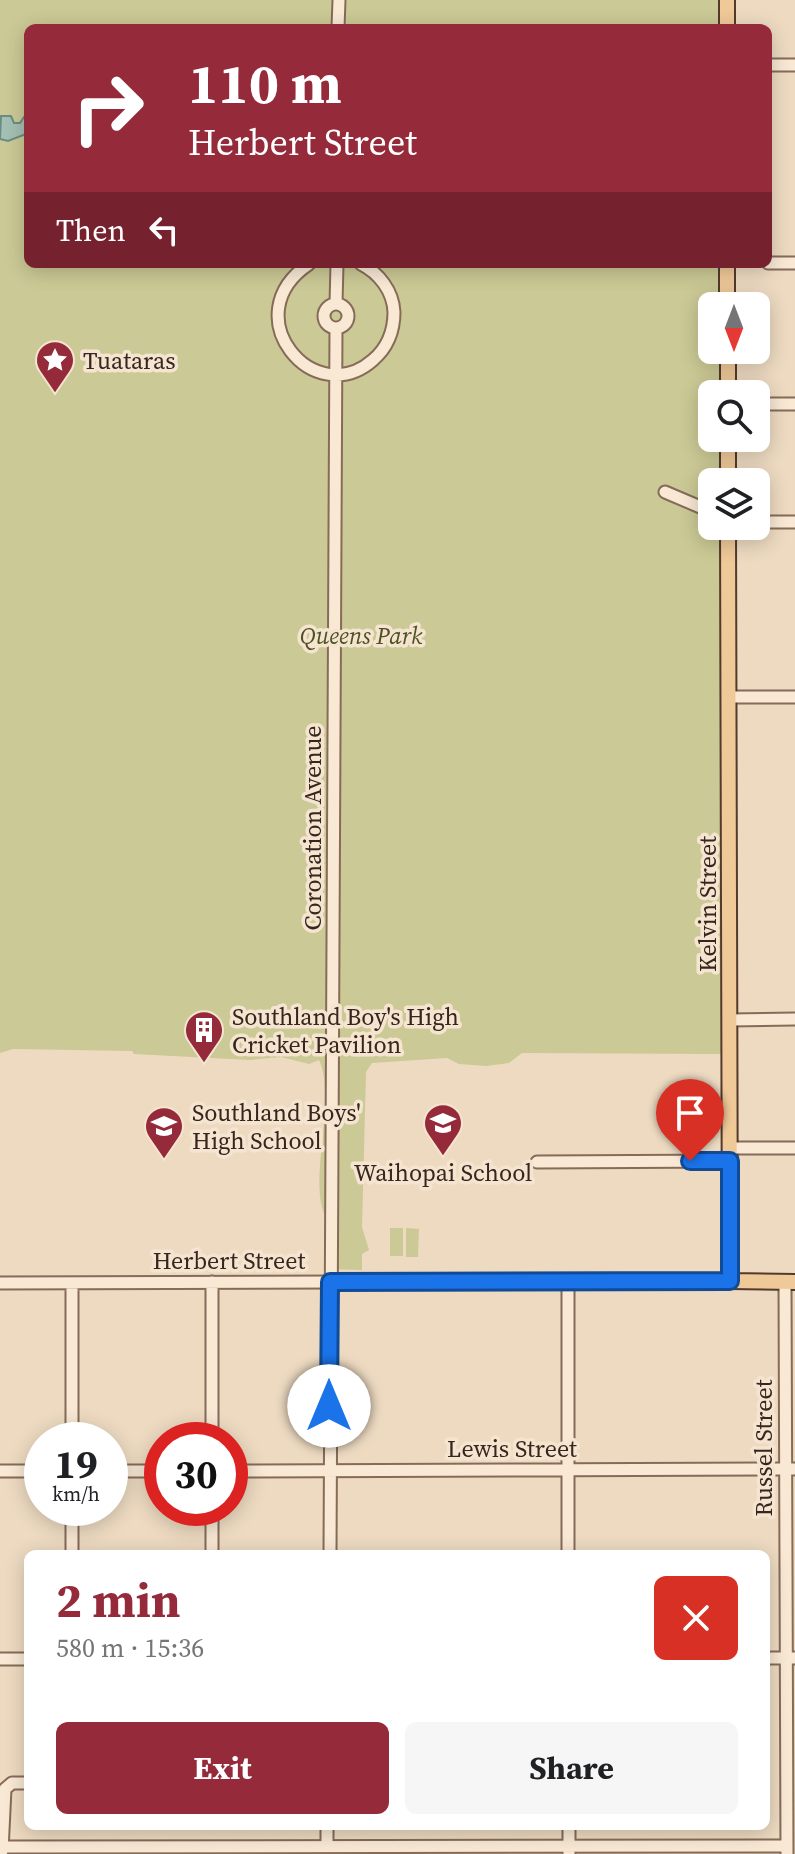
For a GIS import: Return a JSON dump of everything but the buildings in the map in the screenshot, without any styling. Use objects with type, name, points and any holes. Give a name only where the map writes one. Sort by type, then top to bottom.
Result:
[{"type":"main road","points":[[727,0],[727,24]]},
{"type":"main road","points":[[727,268],[727,292]]},
{"type":"main road","name":"Kelvin Street","points":[[728,540],[730,1281]]},
{"type":"main road","name":"Herbert Street","points":[[730,1281],[790,1282]]},
{"type":"street","points":[[338,24],[339,0]]},
{"type":"street","points":[[772,65],[795,65]]},
{"type":"street","points":[[772,263],[795,263]]},
{"type":"street","points":[[303,268],[281,295],[277,321],[280,335],[296,359],[322,373],[336,374],[360,368],[380,354],[394,323],[389,292],[380,278],[366,268]]},
{"type":"street","name":"Coronation Avenue","points":[[330,1550],[336,328],[327,323],[325,316],[327,309],[336,304],[337,268]]},
{"type":"street","points":[[770,404],[795,404]]},
{"type":"street","points":[[665,492],[698,506]]},
{"type":"street","points":[[770,522],[795,522]]},
{"type":"street","points":[[728,697],[795,697]]},
{"type":"street","points":[[730,1020],[795,1019]]},
{"type":"street","points":[[537,1162],[730,1154],[795,1148]]},
{"type":"street","name":"Herbert Street","points":[[0,1283],[730,1281]]},
{"type":"street","points":[[212,1282],[212,1422]]},
{"type":"street","points":[[568,1282],[568,1550]]},
{"type":"street","name":"Russel Street","points":[[787,1850],[791,1815],[790,1282]]},
{"type":"street","points":[[72,1283],[72,1422]]},
{"type":"street","name":"Lewis Street","points":[[248,1471],[790,1469]]},
{"type":"street","points":[[0,1471],[24,1471]]},
{"type":"street","points":[[72,1526],[72,1550]]},
{"type":"street","points":[[212,1526],[212,1550]]},
{"type":"street","points":[[0,1659],[24,1659]]},
{"type":"street","points":[[24,1783],[12,1783],[5,1789],[1,1849],[306,1850],[327,1846],[787,1850]]},
{"type":"street","points":[[327,1830],[327,1846]]},
{"type":"green space","name":"Queens Park","points":[[0,0],[720,0],[720,24],[24,24],[24,268],[721,268],[721,292],[698,292],[698,364],[721,364],[721,380],[698,380],[698,452],[721,452],[721,468],[698,468],[698,540],[721,540],[723,1054],[522,1053],[509,1063],[486,1066],[459,1064],[447,1058],[372,1063],[366,1072],[362,1227],[369,1250],[362,1254],[362,1270],[327,1269],[326,1214],[319,1182],[325,1096],[319,1060],[309,1064],[281,1057],[250,1060],[134,1054],[132,1051],[13,1049],[0,1053]]},
{"type":"green space","points":[[390,1228],[403,1228],[403,1256],[390,1256]]},
{"type":"green space","points":[[406,1228],[419,1229],[418,1257],[406,1257]]},
{"type":"shaded area","points":[[1,116],[11,116],[14,123],[20,123],[24,117],[24,135],[8,141],[0,139]]},
{"type":"place","name":"Tuataras","points":[[55,394]]},
{"type":"place","name":"Southland Boy's High Cricket Pavilion","points":[[204,1064]]},
{"type":"place","name":"Waihopai School","points":[[443,1157]]},
{"type":"place","name":"Southland Boys' High School","points":[[164,1160]]},
{"type":"route","points":[[329,1406],[330,1282],[730,1281],[730,1161],[690,1161]]}]
